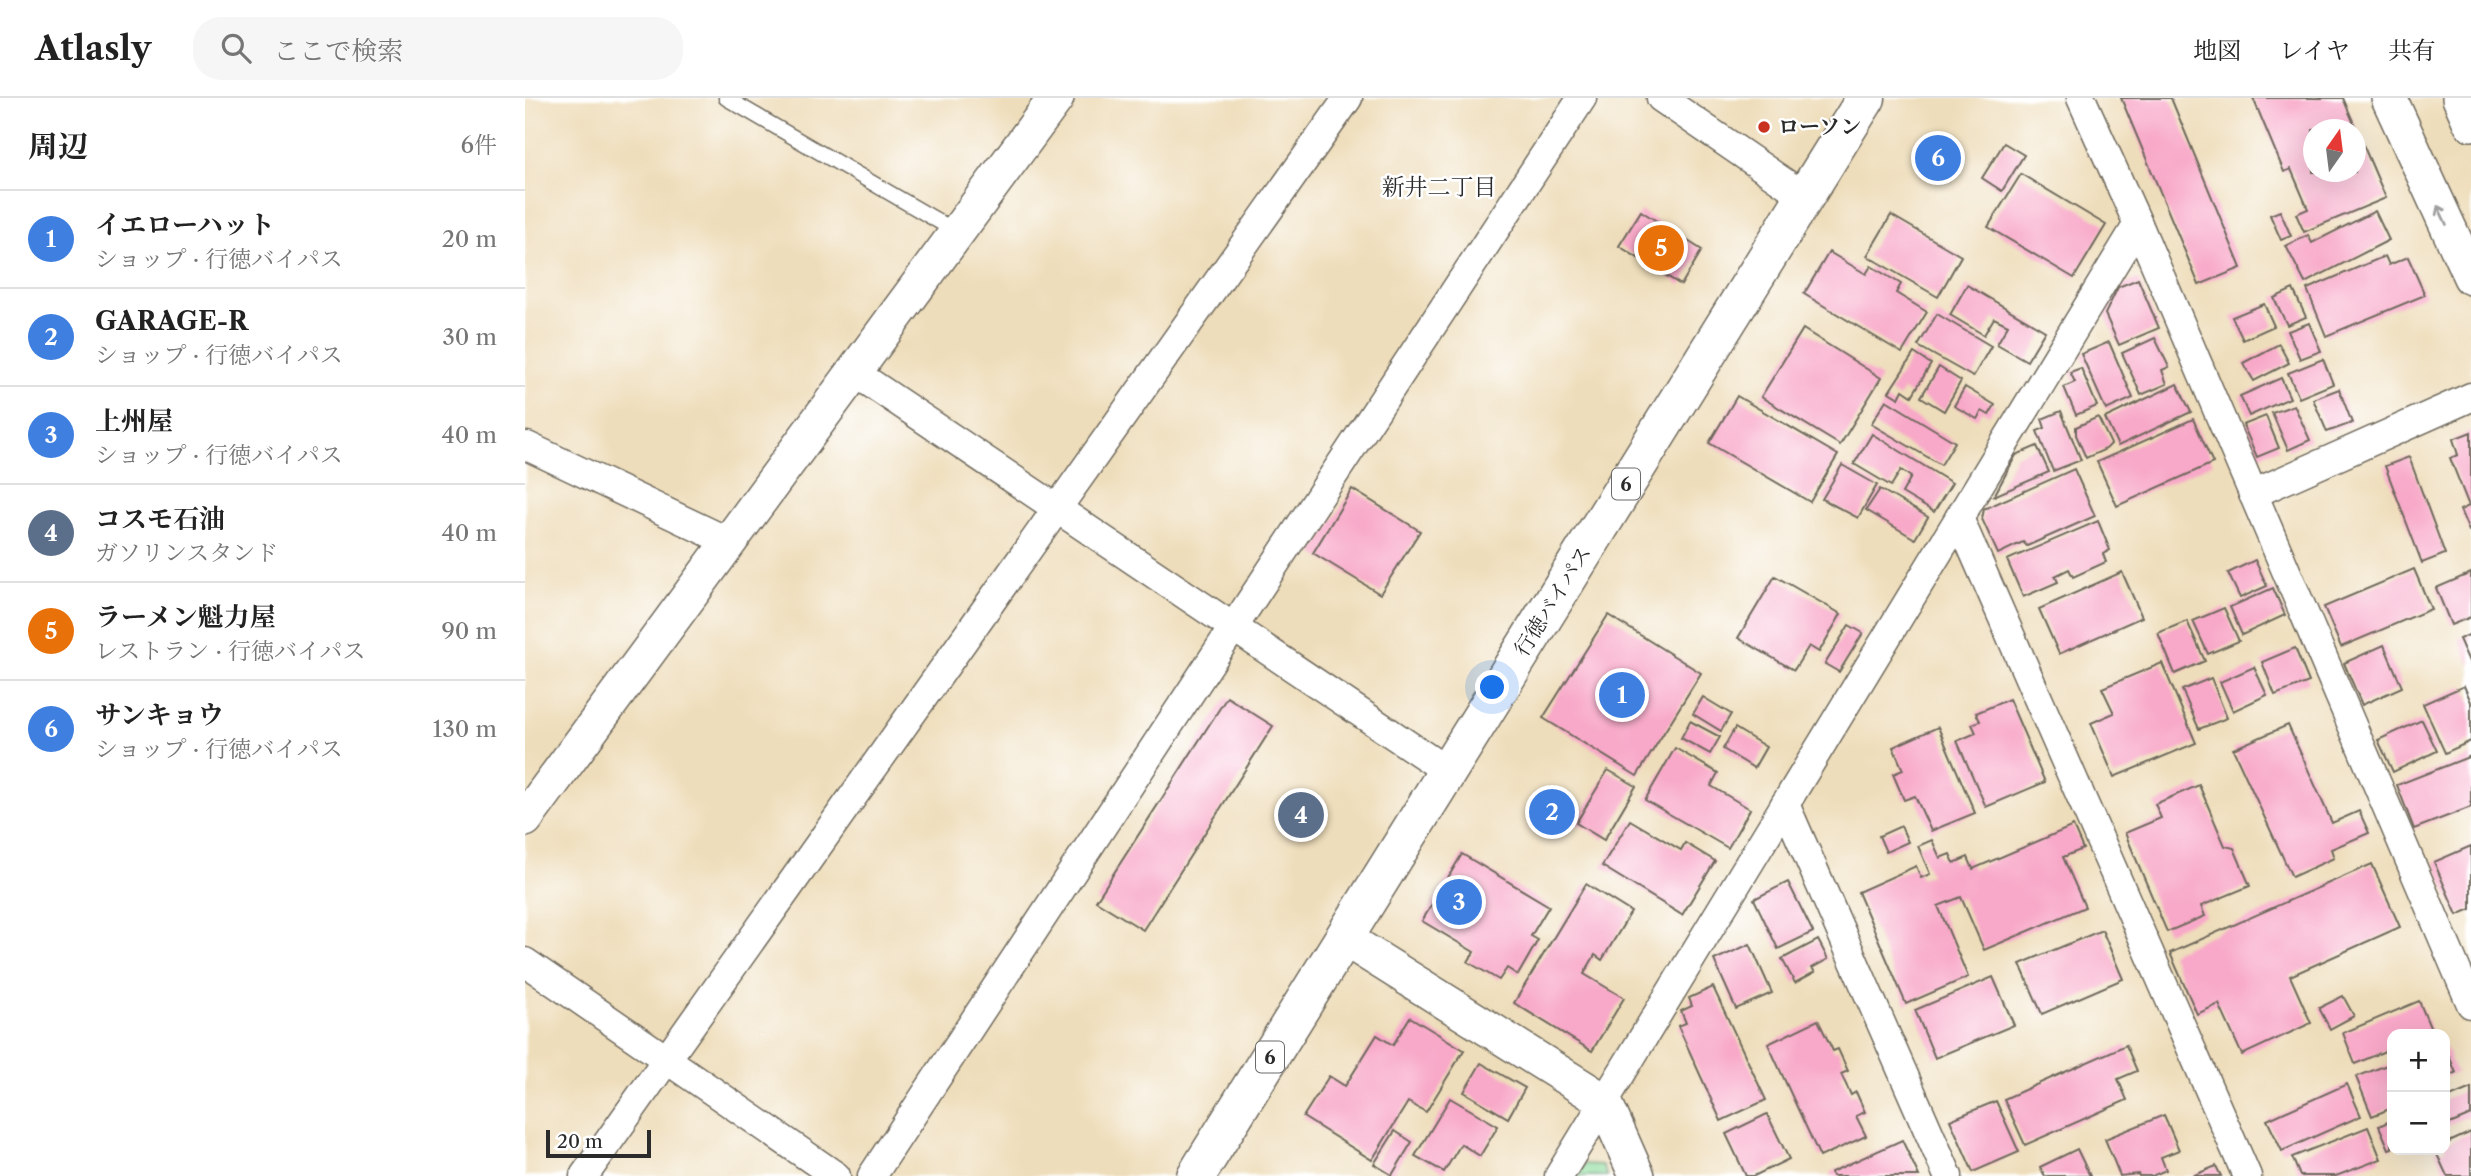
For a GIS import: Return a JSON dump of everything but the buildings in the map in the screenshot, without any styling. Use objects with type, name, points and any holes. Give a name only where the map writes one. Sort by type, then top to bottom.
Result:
[{"type":"main road","name":"行徳バイパス","points":[[1196,1176],[1866,98]]},
{"type":"street","points":[[525,819],[1056,98]]},
{"type":"street","points":[[584,1176],[1348,98]]},
{"type":"street","points":[[872,1176],[1582,98]]},
{"type":"street","points":[[1661,98],[1804,196]]},
{"type":"street","points":[[2081,98],[2138,224],[2471,1004]]},
{"type":"street","points":[[2389,98],[2471,277]]},
{"type":"street","points":[[2460,98],[2471,123]]},
{"type":"street","points":[[1559,1176],[2138,224]]},
{"type":"street","points":[[854,372],[1447,771]]},
{"type":"street","points":[[2253,494],[2471,397]]},
{"type":"street","points":[[527,446],[729,542]]},
{"type":"street","points":[[1959,519],[2247,1176]]},
{"type":"street","points":[[1785,804],[1948,1176]]},
{"type":"street","points":[[1344,938],[1604,1101],[1637,1176]]},
{"type":"street","points":[[525,962],[836,1176]]},
{"type":"lane","points":[[726,98],[957,232]]},
{"type":"green space","points":[[1585,1164],[1602,1165],[1607,1176],[1577,1176]]},
{"type":"place","name":"ローソン","points":[[1764,127]]},
{"type":"place","name":"サンキョウ","points":[[1938,158]]},
{"type":"place","name":"ラーメン魁力屋","points":[[1661,248]]},
{"type":"place","name":"イエローハット","points":[[1622,695]]},
{"type":"place","name":"GARAGE-R","points":[[1552,812]]},
{"type":"place","name":"コスモ石油","points":[[1301,815]]},
{"type":"place","name":"上州屋","points":[[1459,902]]},
{"type":"district","name":"新井二丁目","points":[[1439,187]]}]
